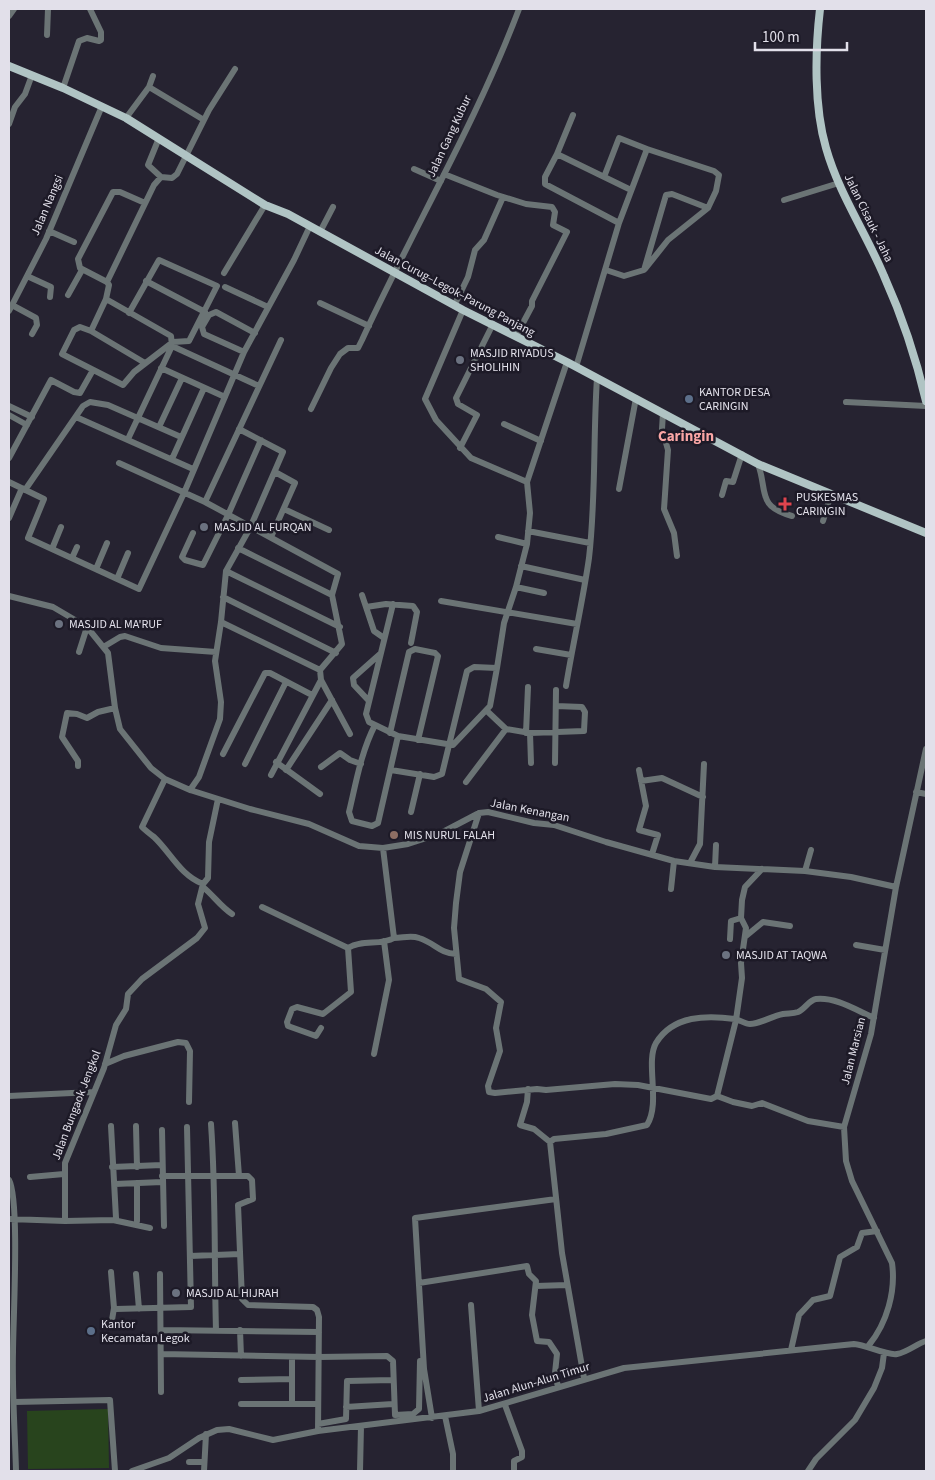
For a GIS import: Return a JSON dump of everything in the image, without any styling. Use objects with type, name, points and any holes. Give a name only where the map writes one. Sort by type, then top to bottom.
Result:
[{"type":"main road","name":"Jalan Cisauk - Jaha","points":[[820,9],[818,101],[826,150],[839,182],[888,284],[918,366],[926,402]]},
{"type":"main road","name":"Jalan Curug–Legok–Parung Panjang","points":[[9,66],[63,88],[126,118],[188,155],[265,205],[310,226],[397,272],[463,310],[636,398],[758,464],[926,533]]},
{"type":"street","points":[[9,16],[14,9]]},
{"type":"street","points":[[47,36],[48,9]]},
{"type":"street","points":[[63,88],[79,41],[87,38],[101,41],[101,32],[90,9]]},
{"type":"street","name":"Jalan Gang Kubur","points":[[312,409],[337,358],[348,348],[358,347],[397,272],[501,52],[518,9]]},
{"type":"street","points":[[159,138],[148,165],[162,177],[172,178],[176,176],[204,120],[235,69]]},
{"type":"street","points":[[9,124],[15,107],[25,94],[32,75]]},
{"type":"street","points":[[126,118],[154,76]]},
{"type":"street","points":[[149,86],[204,120]]},
{"type":"street","name":"Jalan Nangsi","points":[[10,308],[48,231],[102,106]]},
{"type":"street","points":[[573,115],[545,177],[545,184],[620,222]]},
{"type":"street","points":[[604,177],[619,138],[717,173],[718,182],[708,208],[668,240],[644,270],[624,276],[606,270]]},
{"type":"street","points":[[576,367],[620,222],[646,149]]},
{"type":"street","points":[[557,154],[631,190]]},
{"type":"street","points":[[414,169],[441,181]]},
{"type":"street","points":[[444,174],[503,197],[526,204],[552,207],[554,212],[553,225],[567,232],[516,336]]},
{"type":"street","points":[[91,331],[106,299],[109,287],[107,282],[145,203],[162,177]]},
{"type":"street","points":[[784,200],[839,182]]},
{"type":"street","points":[[107,282],[82,270],[78,265],[78,259],[113,192],[120,192],[145,203]]},
{"type":"street","points":[[644,270],[655,228],[667,194],[672,194],[708,208]]},
{"type":"street","points":[[455,304],[468,277],[475,250],[484,240],[503,197]]},
{"type":"street","points":[[224,273],[265,205]]},
{"type":"street","points":[[320,232],[333,207]]},
{"type":"street","points":[[9,482],[44,499],[27,538],[139,589],[184,493],[244,352],[310,226]]},
{"type":"street","points":[[48,231],[74,242]]},
{"type":"street","points":[[129,313],[156,262],[161,259],[214,284],[216,291],[189,341],[173,344],[145,363],[123,385],[62,354],[76,328],[80,327],[91,331],[145,363]]},
{"type":"street","points":[[68,295],[82,270]]},
{"type":"street","points":[[27,276],[51,286],[50,297]]},
{"type":"street","points":[[146,282],[205,312]]},
{"type":"street","points":[[225,287],[268,307]]},
{"type":"street","points":[[106,299],[171,336],[173,344],[128,439]]},
{"type":"street","points":[[320,303],[368,326]]},
{"type":"street","points":[[10,308],[36,318],[37,325],[32,334]]},
{"type":"street","points":[[463,310],[425,399],[431,414],[471,458],[527,482]]},
{"type":"street","points":[[244,352],[204,334],[202,328],[209,315],[216,312],[255,333]]},
{"type":"street","points":[[460,448],[477,415],[458,404],[456,398],[493,324]]},
{"type":"street","points":[[205,502],[281,340]]},
{"type":"street","points":[[173,344],[258,386]]},
{"type":"street","points":[[393,604],[366,717],[369,722],[398,736],[453,745],[487,711],[492,701],[508,612],[527,544],[530,513],[527,482],[567,362]]},
{"type":"street","points":[[161,368],[224,397]]},
{"type":"street","points":[[9,455],[52,380],[74,392],[80,393],[93,370]]},
{"type":"street","points":[[159,427],[182,378]]},
{"type":"street","points":[[566,686],[590,544],[596,451],[594,428],[597,378]]},
{"type":"street","points":[[172,459],[204,388]]},
{"type":"street","points":[[620,489],[636,398]]},
{"type":"street","points":[[10,513],[24,489],[83,406],[90,402],[103,403],[181,437]]},
{"type":"street","points":[[846,402],[926,406]]},
{"type":"street","points":[[9,406],[30,421]]},
{"type":"street","points":[[663,413],[662,429],[668,450],[664,509],[674,533],[677,556]]},
{"type":"street","points":[[9,415],[30,421]]},
{"type":"street","points":[[76,417],[193,469]]},
{"type":"street","points":[[504,424],[541,441]]},
{"type":"street","points":[[190,790],[199,777],[220,719],[221,702],[215,667],[221,622],[222,590],[226,571],[250,528],[283,455],[282,450],[239,429]]},
{"type":"street","points":[[193,533],[182,557],[185,560],[203,565],[228,515],[260,440]]},
{"type":"street","points":[[722,495],[726,482],[733,482],[742,454]]},
{"type":"street","points":[[119,463],[205,502],[338,574],[332,595],[342,644],[320,670],[321,680],[350,734]]},
{"type":"street","points":[[758,464],[762,486],[770,505],[776,512],[792,516]]},
{"type":"street","points":[[271,537],[295,482],[275,472]]},
{"type":"street","points":[[823,521],[831,494]]},
{"type":"street","points":[[284,510],[329,530]]},
{"type":"street","points":[[52,548],[61,527]]},
{"type":"street","points":[[528,531],[590,544]]},
{"type":"street","points":[[498,537],[527,544]]},
{"type":"street","points":[[96,569],[107,543]]},
{"type":"street","points":[[72,558],[77,547]]},
{"type":"street","points":[[238,548],[332,595]]},
{"type":"street","points":[[117,579],[128,553]]},
{"type":"street","points":[[521,566],[585,580]]},
{"type":"street","points":[[226,571],[340,627]]},
{"type":"street","points":[[516,587],[544,593]]},
{"type":"street","points":[[362,595],[374,631],[384,638]]},
{"type":"street","name":"Jalan Kenangan","points":[[9,596],[53,607],[87,627],[105,646],[113,678],[115,708],[120,730],[151,768],[165,780],[218,799],[309,824],[359,846],[383,848],[408,844],[439,834],[479,813],[488,812],[534,823],[554,824],[606,842],[674,861],[715,867],[805,871],[851,877],[896,887]]},
{"type":"street","points":[[223,597],[336,653]]},
{"type":"street","points":[[441,601],[577,624]]},
{"type":"street","points":[[366,607],[393,604],[416,608],[418,612],[411,643]]},
{"type":"street","points":[[221,622],[320,670]]},
{"type":"street","points":[[79,652],[87,627]]},
{"type":"street","points":[[105,646],[125,636],[161,648],[216,652]]},
{"type":"street","points":[[390,733],[409,652],[415,649],[435,653],[438,656],[435,672],[418,740]]},
{"type":"street","points":[[536,649],[571,655]]},
{"type":"street","points":[[369,701],[354,685],[353,678],[380,654]]},
{"type":"street","points":[[391,770],[434,777],[442,774],[467,671],[474,667],[497,668]]},
{"type":"street","points":[[223,754],[264,674],[270,673],[312,695]]},
{"type":"street","points":[[271,775],[276,762],[321,680]]},
{"type":"street","points":[[245,764],[286,682]]},
{"type":"street","points":[[528,687],[528,733],[531,763]]},
{"type":"street","points":[[556,690],[556,763]]},
{"type":"street","points":[[286,770],[332,700]]},
{"type":"street","points":[[487,711],[506,729],[528,733],[582,732],[585,727],[585,712],[582,707],[556,706]]},
{"type":"street","points":[[78,766],[78,761],[62,737],[67,713],[87,718],[98,712],[115,708]]},
{"type":"street","points":[[375,725],[367,740],[348,816],[352,821],[368,826],[378,822],[398,736]]},
{"type":"street","points":[[466,782],[506,729]]},
{"type":"street","name":"Jalan Marsian","points":[[869,1346],[890,1302],[894,1283],[892,1263],[852,1180],[846,1155],[844,1127],[874,1018],[896,887],[926,749]]},
{"type":"street","points":[[321,767],[340,753],[350,760],[361,764]]},
{"type":"street","points":[[276,762],[320,794]]},
{"type":"street","points":[[690,863],[700,844],[704,764]]},
{"type":"street","points":[[639,770],[646,806],[639,830],[658,835],[652,854]]},
{"type":"street","points":[[411,812],[420,774]]},
{"type":"street","points":[[641,781],[662,778],[703,796]]},
{"type":"street","points":[[165,780],[142,827],[154,837],[180,868],[195,881],[203,885],[216,898],[219,906],[232,914]]},
{"type":"street","points":[[916,792],[926,794]]},
{"type":"street","name":"Jalan Bungaok Jengkol","points":[[65,1221],[65,1163],[105,1064],[114,1029],[126,1009],[128,994],[133,987],[202,933],[205,928],[198,904],[203,885],[208,878],[209,842],[218,799]]},
{"type":"street","points":[[479,813],[460,872],[454,928],[459,979],[486,989],[501,1002],[496,1028],[500,1051],[488,1086],[489,1092],[528,1089],[546,1090],[615,1084],[646,1085],[711,1099],[717,1096],[752,1106],[762,1103],[808,1121],[844,1127]]},
{"type":"street","points":[[715,867],[716,846]]},
{"type":"street","points":[[383,848],[394,938]]},
{"type":"street","points":[[805,871],[811,850]]},
{"type":"street","points":[[671,889],[674,861]]},
{"type":"street","points":[[717,1096],[736,1020],[742,978],[742,956],[746,928],[741,918],[742,900],[745,886],[762,869]]},
{"type":"street","points":[[262,907],[348,948]]},
{"type":"street","points":[[730,939],[730,922],[741,918]]},
{"type":"street","points":[[746,936],[763,922],[790,926]]},
{"type":"street","points":[[348,948],[359,942],[384,941],[394,938],[420,938],[435,944],[443,953],[456,954]]},
{"type":"street","points":[[374,1054],[388,980],[384,941]]},
{"type":"street","points":[[856,945],[884,950]]},
{"type":"street","points":[[321,1028],[318,1035],[314,1036],[288,1026],[287,1022],[292,1009],[297,1007],[321,1015],[350,993],[348,948]]},
{"type":"street","points":[[550,1142],[554,1139],[606,1134],[644,1127],[651,1115],[653,1050],[659,1039],[670,1029],[686,1020],[698,1017],[736,1020],[750,1024],[797,1012],[812,1000],[817,999],[839,1002],[874,1018]]},
{"type":"street","points":[[105,1064],[124,1056],[178,1042],[186,1043],[190,1051],[189,1102]]},
{"type":"street","points":[[528,1089],[527,1102],[520,1125],[534,1129],[550,1142],[568,1285],[584,1378]]},
{"type":"street","points":[[9,1096],[93,1092]]},
{"type":"street","points":[[235,1123],[239,1176]]},
{"type":"street","points":[[211,1124],[214,1176],[213,1254],[216,1330]]},
{"type":"street","points":[[111,1126],[116,1218]]},
{"type":"street","points":[[136,1126],[137,1167]]},
{"type":"street","points":[[114,1308],[191,1307],[187,1127]]},
{"type":"street","points":[[162,1130],[164,1226]]},
{"type":"street","points":[[112,1167],[162,1165]]},
{"type":"street","points":[[30,1176],[64,1174]]},
{"type":"street","points":[[115,1184],[189,1177],[248,1176],[252,1180],[254,1198],[238,1205],[242,1296],[245,1304],[313,1307],[319,1312],[318,1427],[345,1420],[347,1415],[347,1381],[392,1380]]},
{"type":"street","points":[[9,1180],[12,1187],[11,1354],[14,1402],[12,1440],[16,1471]]},
{"type":"street","points":[[137,1183],[137,1221]]},
{"type":"street","points":[[432,1418],[424,1369],[415,1218],[556,1199]]},
{"type":"street","points":[[11,1219],[113,1220],[150,1228]]},
{"type":"street","points":[[791,1350],[799,1315],[814,1300],[830,1296],[840,1257],[856,1247],[862,1233],[877,1231]]},
{"type":"street","points":[[190,1256],[240,1254]]},
{"type":"street","points":[[419,1283],[525,1266],[536,1280],[532,1301],[533,1325],[538,1342],[549,1342],[557,1354],[555,1373],[558,1387]]},
{"type":"street","points":[[111,1272],[114,1308],[112,1320]]},
{"type":"street","points":[[136,1274],[139,1308]]},
{"type":"street","points":[[160,1274],[161,1392]]},
{"type":"street","points":[[536,1286],[568,1285]]},
{"type":"street","points":[[471,1305],[479,1412]]},
{"type":"street","points":[[160,1330],[319,1332]]},
{"type":"street","points":[[240,1330],[241,1356]]},
{"type":"street","points":[[869,1346],[884,1353],[896,1354],[926,1341]]},
{"type":"street","name":"Jalan Alun-Alun Timur","points":[[132,1471],[140,1470],[169,1458],[206,1434],[217,1430],[229,1429],[273,1440],[318,1427],[361,1426],[479,1412],[584,1378],[641,1365],[854,1344],[869,1346]]},
{"type":"street","points":[[808,1471],[810,1466],[855,1420],[874,1388],[882,1368],[884,1353]]},
{"type":"street","points":[[161,1354],[292,1357],[387,1356],[393,1361],[392,1380],[395,1415],[418,1412],[420,1406],[420,1361]]},
{"type":"street","points":[[292,1357],[292,1404]]},
{"type":"street","points":[[241,1380],[292,1379]]},
{"type":"street","points":[[14,1402],[110,1400],[115,1471]]},
{"type":"street","points":[[241,1404],[318,1404]]},
{"type":"street","points":[[346,1407],[393,1404]]},
{"type":"street","points":[[505,1405],[522,1451],[522,1456],[514,1461],[514,1471]]},
{"type":"street","points":[[444,1416],[453,1454],[453,1471]]},
{"type":"street","points":[[360,1471],[361,1426]]},
{"type":"street","points":[[204,1471],[206,1434]]},
{"type":"street","points":[[190,1462],[204,1462]]},
{"type":"green space","points":[[108,1409],[109,1468],[28,1469],[27,1411]]},
{"type":"place","name":"MASJID RIYADUS SHOLIHIN","points":[[460,360]]},
{"type":"place","name":"KANTOR DESA CARINGIN","points":[[689,399]]},
{"type":"place","name":"PUSKESMAS CARINGIN","points":[[785,504]]},
{"type":"place","name":"MASJID AL FURQAN","points":[[204,527]]},
{"type":"place","name":"MASJID AL MA'RUF","points":[[59,624]]},
{"type":"place","name":"MIS NURUL FALAH","points":[[394,835]]},
{"type":"place","name":"MASJID AT TAQWA","points":[[726,955]]},
{"type":"place","name":"MASJID AL HIJRAH","points":[[176,1293]]},
{"type":"place","name":"Kantor Kecamatan Legok","points":[[91,1331]]},
{"type":"district","name":"Caringin","points":[[686,436]]}]
